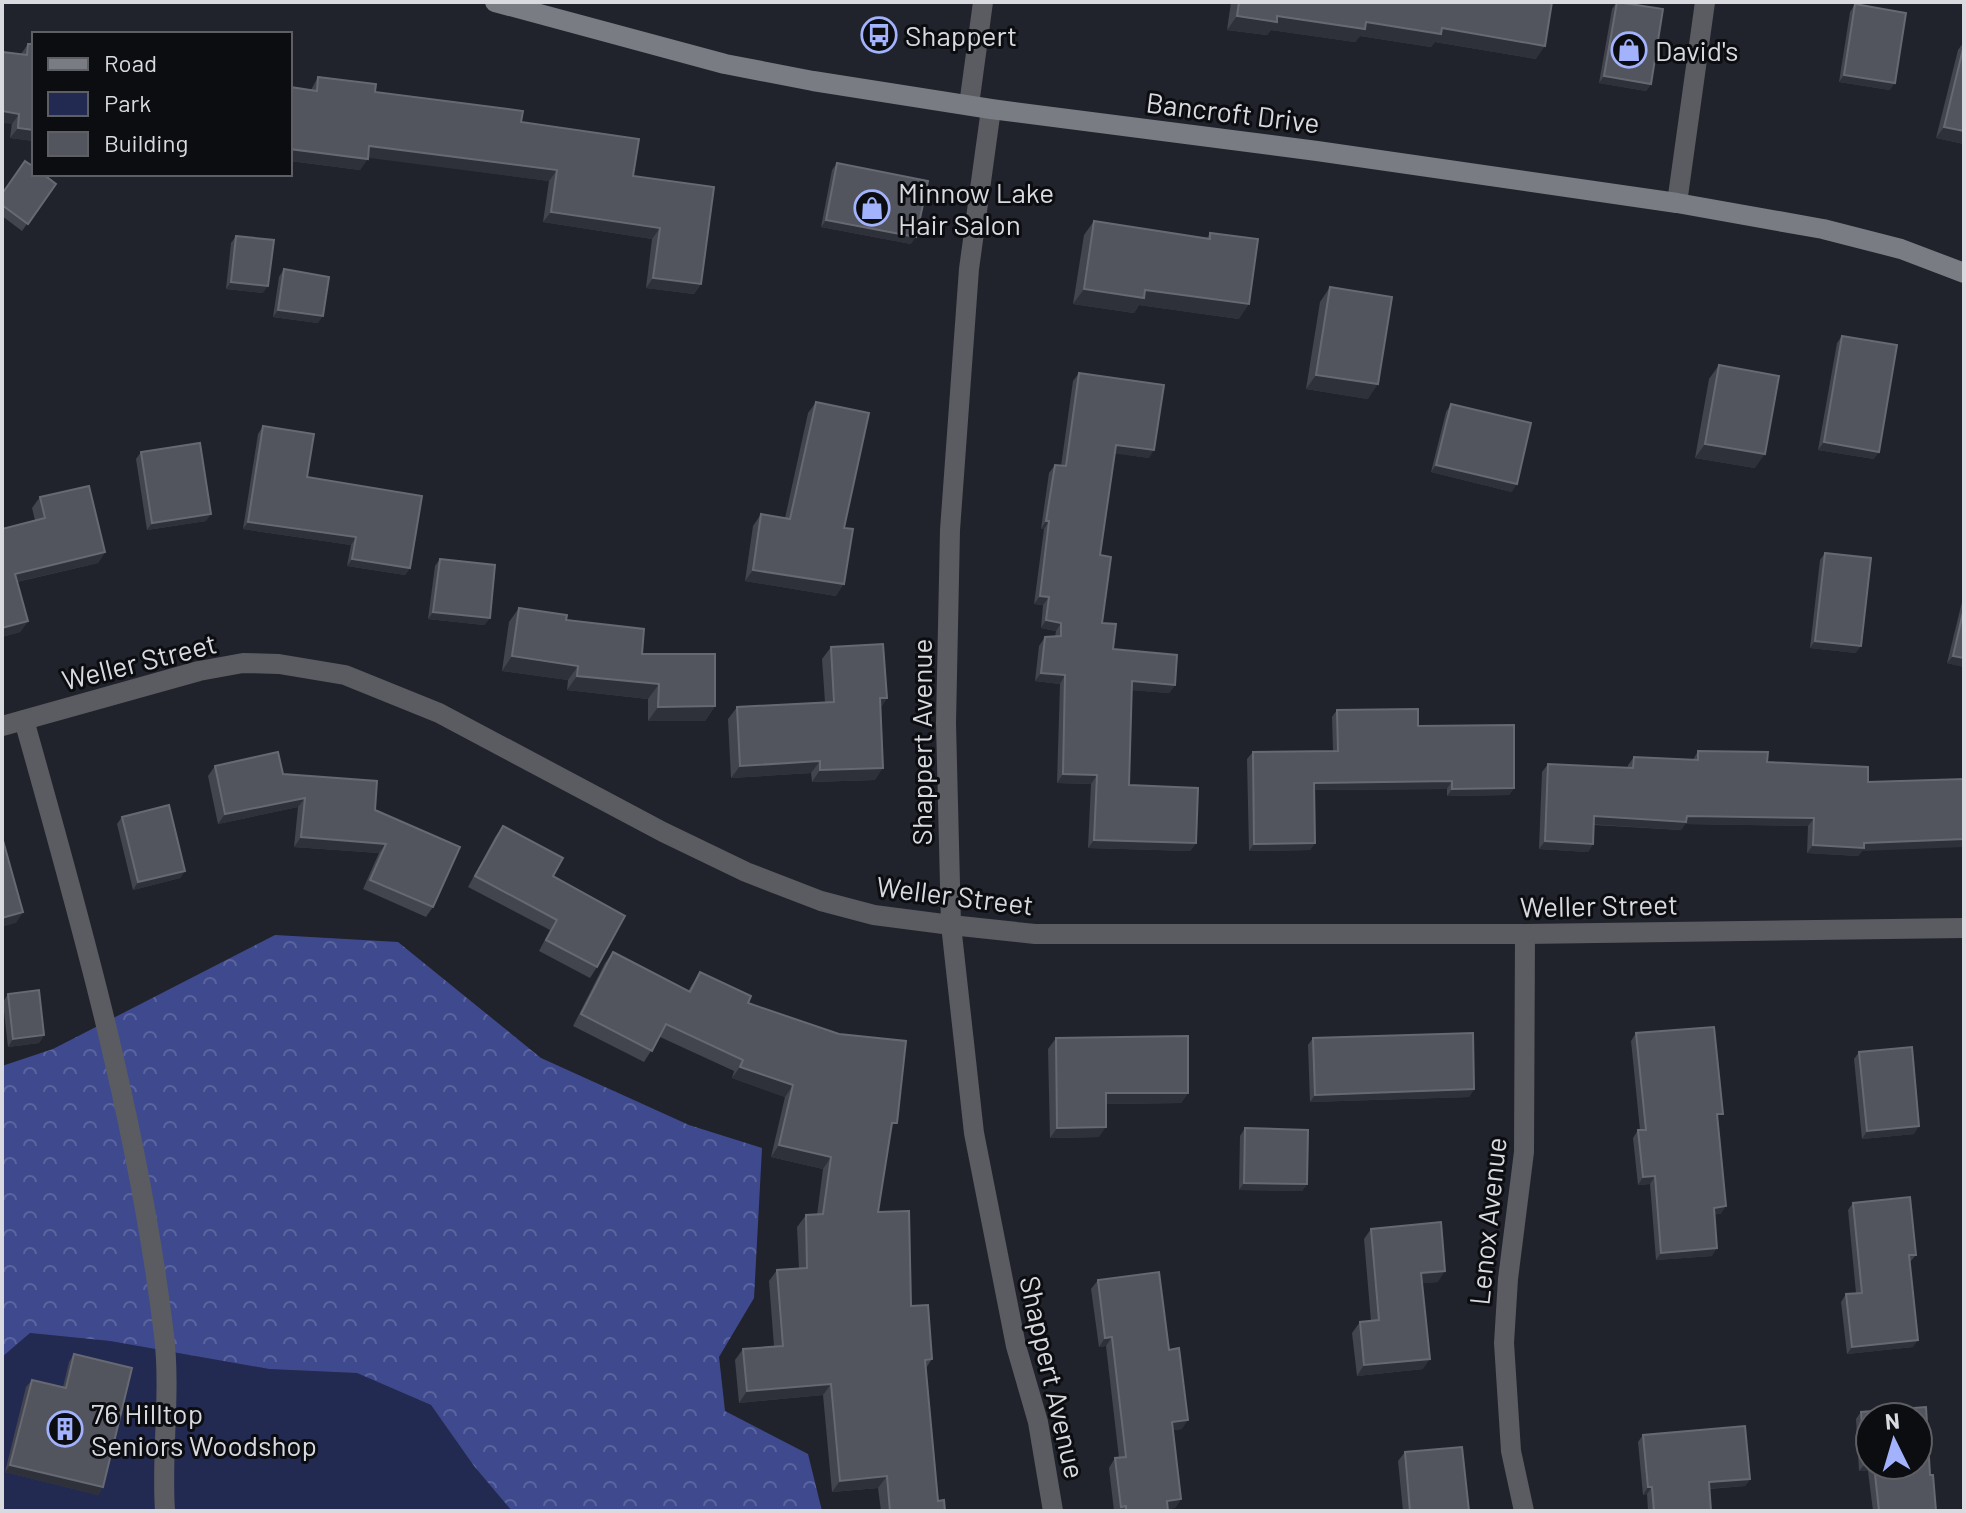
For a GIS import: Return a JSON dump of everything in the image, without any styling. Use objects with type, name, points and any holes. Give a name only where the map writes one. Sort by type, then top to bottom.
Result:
[{"type":"main road","name":"Bancroft Drive","points":[[495,2],[725,64],[991,109],[1317,151],[1677,203],[1823,229],[1901,249],[1964,273]]},
{"type":"street","points":[[969,105],[983,2]]},
{"type":"street","points":[[1677,203],[1705,2]]},
{"type":"street","name":"Shappert Avenue","points":[[991,109],[969,269],[950,530],[946,723],[951,925],[974,1133],[1016,1346],[1038,1422],[1053,1511]]},
{"type":"street","name":"Weller Street","points":[[2,726],[171,678],[243,663],[279,664],[345,675],[439,713],[663,832],[746,872],[821,901],[874,915],[1035,934],[1525,934],[1964,928]]},
{"type":"street","points":[[24,720],[115,1063],[144,1203],[164,1338],[167,1405],[165,1511]]},
{"type":"street","name":"Lenox Avenue","points":[[1524,1511],[1511,1451],[1504,1343],[1508,1279],[1524,1152],[1525,934]]},
{"type":"green space","points":[[275,935],[398,942],[541,1058],[689,1125],[762,1148],[754,1298],[719,1357],[725,1411],[808,1454],[822,1511],[512,1511],[474,1466],[431,1405],[357,1373],[269,1369],[110,1341],[30,1333],[2,1357],[2,1066],[53,1049]]},
{"type":"green space","points":[[30,1333],[110,1341],[269,1369],[357,1373],[431,1405],[474,1466],[512,1511],[2,1511],[2,1357]]},
{"type":"building","points":[[1239,2],[1552,2],[1545,46],[1442,28],[1441,34],[1366,22],[1365,29],[1277,16],[1277,22],[1237,16]]},
{"type":"building","name":"David's","points":[[1617,2],[1663,9],[1651,84],[1604,76]]},
{"type":"building","points":[[1855,4],[1906,13],[1895,83],[1844,75]]},
{"type":"building","points":[[28,44],[32,44],[32,130],[18,128],[19,114],[2,111],[2,52],[27,55]]},
{"type":"building","points":[[1964,45],[1964,131],[1944,127]]},
{"type":"building","points":[[318,77],[376,84],[375,92],[523,111],[521,122],[639,139],[633,176],[714,187],[701,284],[653,278],[660,228],[551,212],[557,170],[369,146],[368,159],[292,149],[292,87],[317,91]]},
{"type":"building","points":[[25,161],[32,166],[32,176],[46,176],[56,184],[28,224],[2,205],[2,194]]},
{"type":"building","name":"Minnow Lake Hair Salon","points":[[837,163],[928,181],[916,237],[826,220]]},
{"type":"building","points":[[1094,221],[1210,239],[1210,233],[1258,239],[1249,304],[1145,290],[1144,298],[1084,289]]},
{"type":"building","points":[[236,236],[274,240],[268,286],[231,282]]},
{"type":"building","points":[[284,269],[329,277],[323,316],[278,310]]},
{"type":"building","points":[[1330,287],[1392,297],[1378,384],[1316,375]]},
{"type":"building","points":[[1842,336],[1897,345],[1879,452],[1824,442]]},
{"type":"building","points":[[1719,365],[1779,376],[1765,454],[1705,444]]},
{"type":"building","points":[[1079,373],[1164,385],[1154,450],[1116,445],[1100,555],[1111,557],[1102,623],[1116,624],[1113,649],[1177,655],[1175,685],[1132,681],[1129,785],[1198,788],[1196,843],[1094,840],[1097,775],[1063,774],[1065,675],[1041,673],[1045,637],[1061,636],[1061,623],[1046,620],[1049,597],[1040,596],[1049,521],[1046,521],[1055,465],[1066,466]]},
{"type":"building","points":[[816,402],[869,413],[844,528],[853,529],[844,584],[753,570],[761,514],[790,519]]},
{"type":"building","points":[[1451,404],[1531,423],[1517,484],[1436,465]]},
{"type":"building","points":[[263,426],[314,434],[307,477],[422,496],[410,568],[352,559],[356,537],[248,522]]},
{"type":"building","points":[[200,443],[211,514],[152,523],[141,452]]},
{"type":"building","points":[[89,486],[105,552],[15,574],[28,621],[2,628],[2,529],[45,518],[40,497]]},
{"type":"building","points":[[1825,553],[1871,558],[1861,646],[1815,641]]},
{"type":"building","points":[[440,559],[495,565],[490,618],[433,612]]},
{"type":"building","points":[[519,608],[567,615],[566,620],[644,629],[642,654],[715,654],[715,706],[658,707],[659,684],[577,676],[578,666],[512,656]]},
{"type":"building","points":[[1964,608],[1964,658],[1953,656]]},
{"type":"building","points":[[883,644],[887,698],[880,698],[883,768],[820,770],[820,761],[740,766],[737,707],[834,702],[831,647]]},
{"type":"building","points":[[1418,709],[1418,726],[1514,725],[1514,788],[1452,789],[1452,781],[1314,783],[1315,843],[1254,844],[1253,752],[1338,751],[1337,710]]},
{"type":"building","points":[[1698,751],[1768,752],[1767,762],[1868,767],[1868,782],[1964,779],[1964,839],[1864,843],[1864,848],[1813,845],[1814,818],[1687,816],[1686,822],[1594,816],[1593,844],[1545,841],[1548,764],[1633,768],[1634,757],[1698,760]]},
{"type":"building","points":[[278,752],[283,774],[377,781],[375,810],[460,847],[433,907],[370,880],[386,844],[301,837],[305,798],[225,814],[215,766]]},
{"type":"building","points":[[169,805],[185,871],[138,882],[122,817]]},
{"type":"building","points":[[503,826],[563,858],[553,876],[625,916],[597,967],[546,940],[557,920],[475,876]]},
{"type":"building","points":[[2,837],[23,912],[2,918]]},
{"type":"building","points":[[613,952],[690,992],[700,972],[751,996],[748,1003],[839,1034],[906,1041],[897,1123],[892,1123],[878,1212],[909,1211],[911,1306],[928,1305],[932,1359],[925,1360],[938,1501],[944,1500],[945,1511],[890,1511],[887,1476],[840,1481],[831,1384],[747,1391],[743,1349],[783,1346],[777,1270],[807,1268],[806,1215],[823,1214],[831,1157],[779,1145],[793,1085],[740,1067],[743,1060],[666,1024],[652,1051],[581,1014]]},
{"type":"building","points":[[39,990],[44,1035],[13,1039],[8,994]]},
{"type":"building","points":[[1714,1027],[1723,1114],[1717,1114],[1726,1206],[1714,1208],[1717,1248],[1661,1253],[1655,1176],[1643,1177],[1638,1130],[1646,1130],[1636,1033]]},
{"type":"building","points":[[1473,1033],[1474,1089],[1315,1095],[1313,1038]]},
{"type":"building","points":[[1188,1036],[1188,1093],[1106,1093],[1106,1127],[1057,1128],[1056,1038]]},
{"type":"building","points":[[1912,1047],[1919,1126],[1867,1131],[1859,1052]]},
{"type":"building","points":[[1245,1128],[1308,1130],[1307,1184],[1244,1183]]},
{"type":"building","points":[[1910,1197],[1916,1255],[1909,1255],[1918,1340],[1852,1347],[1846,1294],[1862,1293],[1853,1203]]},
{"type":"building","points":[[1441,1222],[1445,1271],[1421,1273],[1430,1359],[1364,1365],[1360,1322],[1379,1320],[1371,1229]]},
{"type":"building","points":[[1159,1272],[1169,1350],[1179,1348],[1188,1420],[1172,1422],[1181,1499],[1167,1501],[1168,1511],[1126,1511],[1126,1506],[1121,1507],[1115,1458],[1126,1457],[1112,1337],[1105,1338],[1098,1280]]},
{"type":"building","name":"76 Hilltop Seniors Woodshop","points":[[74,1354],[132,1368],[103,1487],[10,1465],[32,1380],[66,1388]]},
{"type":"building","points":[[1745,1426],[1750,1479],[1709,1482],[1711,1511],[1654,1511],[1652,1487],[1648,1487],[1643,1435]]},
{"type":"building","points":[[1462,1447],[1469,1511],[1410,1511],[1405,1452]]},
{"type":"building","points":[[1876,1481],[1934,1481],[1936,1511],[1879,1511]]},
{"type":"place","name":"Shappert","points":[[879,35]]},
{"type":"place","name":"David's","points":[[1629,50]]},
{"type":"place","name":"Minnow Lake Hair Salon","points":[[872,208]]},
{"type":"place","name":"76 Hilltop Seniors Woodshop","points":[[65,1429]]}]
